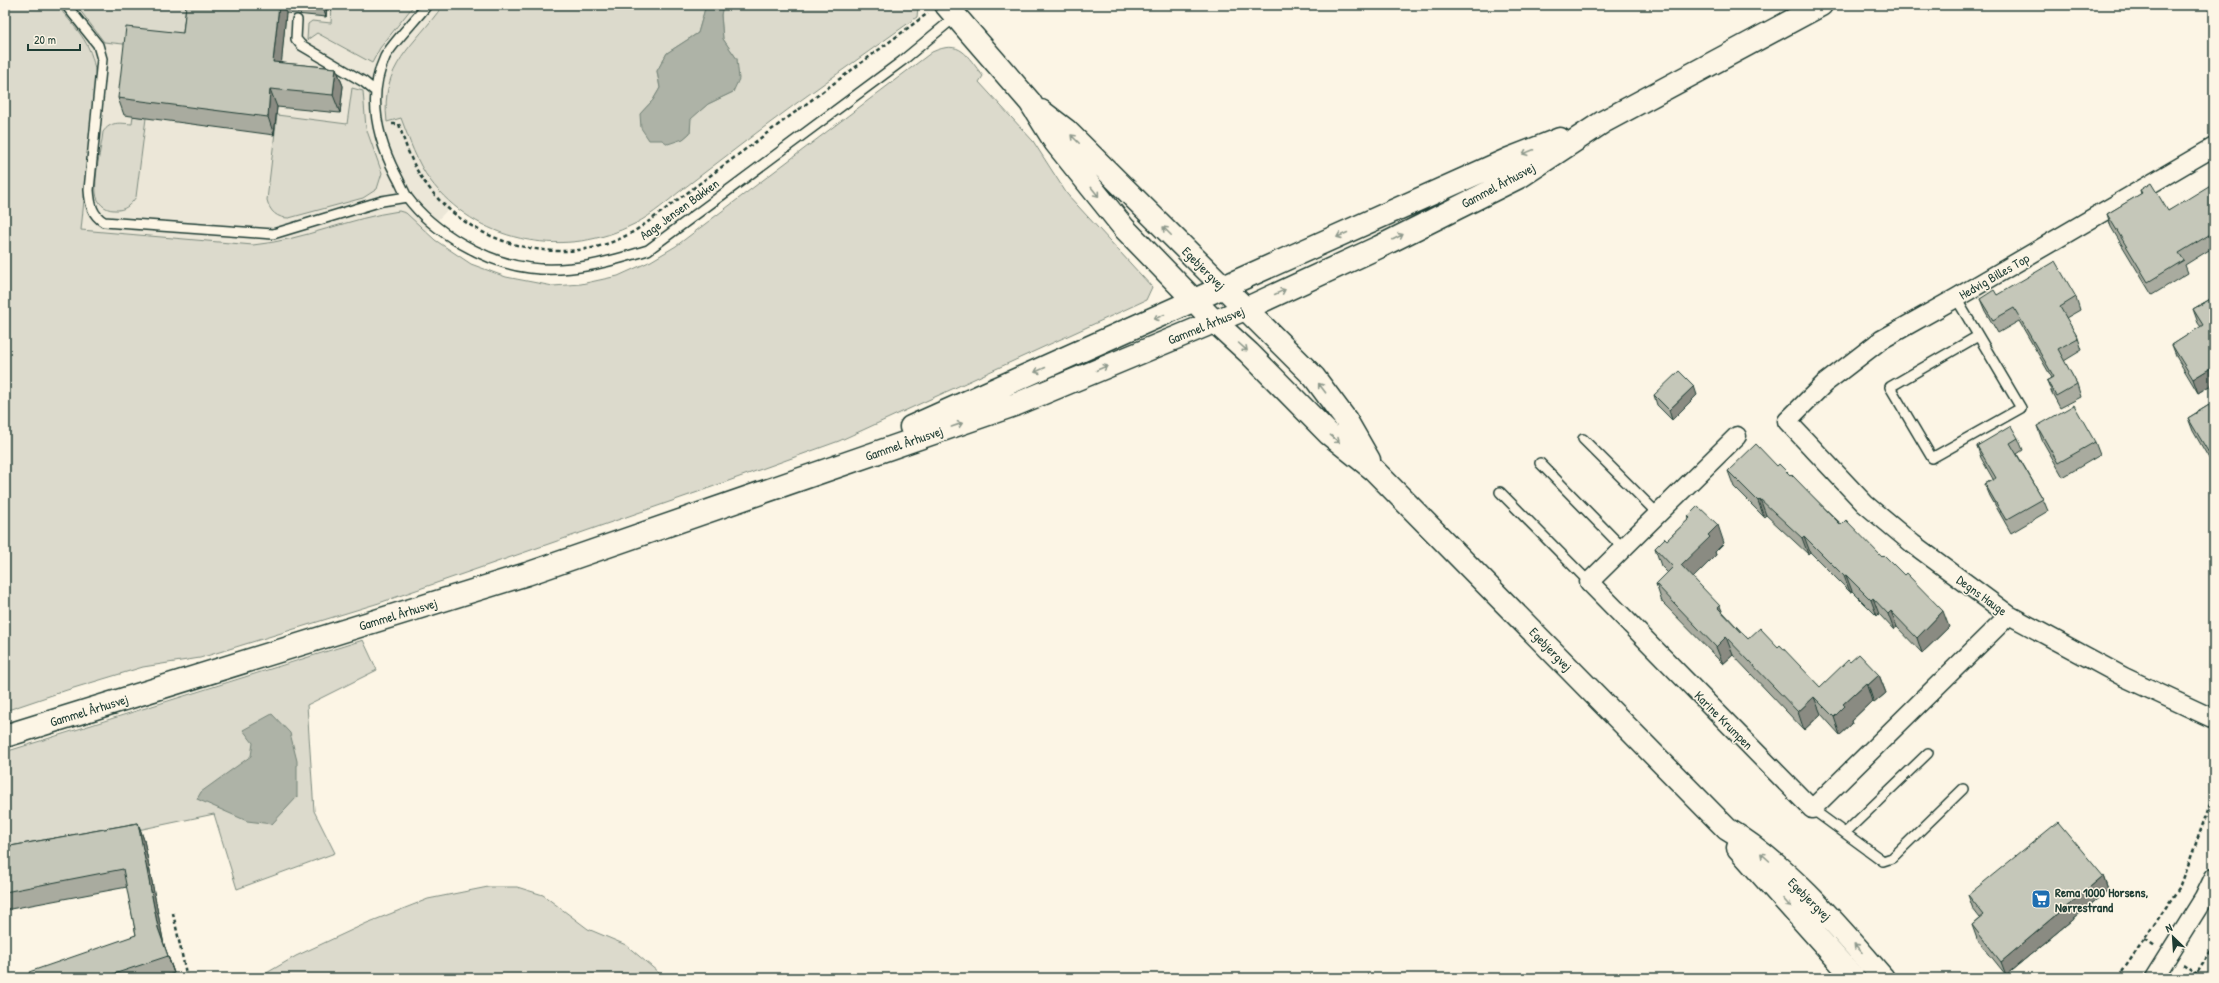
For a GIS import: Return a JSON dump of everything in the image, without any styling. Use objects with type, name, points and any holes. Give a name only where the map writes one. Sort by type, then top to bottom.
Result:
[{"type":"main road","name":"Gammel Århusvej","points":[[5,736],[527,574],[788,482],[1017,404],[1245,309],[1379,247],[1521,176],[1603,122],[1821,5]]},
{"type":"main road","name":"Egebjergvej","points":[[945,10],[1030,102],[1068,131],[1314,377],[1346,420],[1374,470]]},
{"type":"main road","name":"Egebjergvej","points":[[1030,102],[1055,142],[1124,228],[1195,302],[1249,353],[1330,434],[1374,470],[1727,829],[1739,850],[1854,976]]},
{"type":"main road","name":"Gammel Århusvej","points":[[788,482],[1195,302],[1509,159],[1603,122]]},
{"type":"main road","name":"Egebjergvej","points":[[1727,829],[1749,842],[1794,883],[1822,910],[1883,978]]},
{"type":"street","name":"Hedvig Billes Top","points":[[1787,421],[1824,384],[1881,340],[1956,298],[2214,147]]},
{"type":"street","name":"Degns Hauge","points":[[1787,421],[1865,504],[1913,544],[2009,615],[2124,677],[2214,718]]},
{"type":"street","points":[[1589,582],[1737,436]]},
{"type":"street","name":"Karine Krumpen","points":[[1589,582],[1812,809]]},
{"type":"street","points":[[1812,809],[2009,615]]},
{"type":"street","points":[[2154,978],[2204,898],[2214,876]]},
{"type":"lane","points":[[66,5],[98,45],[102,59],[89,196],[96,217],[104,222],[273,234],[382,201],[407,196]]},
{"type":"lane","name":"Aage Jensen Bakken","points":[[427,5],[386,56],[375,90],[376,124],[385,154],[407,196],[435,224],[464,246],[493,259],[522,266],[566,270],[606,263],[648,250],[902,61],[945,10]]},
{"type":"lane","points":[[297,20],[296,39],[301,45],[375,90]]},
{"type":"lane","points":[[1956,298],[2020,408],[1932,458],[1890,387],[1978,336]]},
{"type":"lane","points":[[1584,439],[1658,514]]},
{"type":"lane","points":[[1540,463],[1623,548]]},
{"type":"lane","points":[[1500,492],[1589,582]]},
{"type":"lane","points":[[1846,833],[1928,753]]},
{"type":"lane","points":[[1812,809],[1883,861],[1892,858],[1963,789]]},
{"type":"path","points":[[376,124],[399,124],[415,167],[430,190],[448,210],[472,228],[496,240],[520,247],[550,250],[579,250],[629,235],[945,10]]},
{"type":"path","points":[[2118,978],[2181,885],[2214,793]]},
{"type":"path","points":[[173,913],[187,978]]},
{"type":"path","points":[[2194,978],[2214,946]]},
{"type":"shaded area","points":[[5,5],[57,5],[89,48],[95,68],[96,81],[81,230],[253,245],[290,239],[380,214],[399,211],[406,213],[435,240],[471,264],[506,277],[553,286],[581,284],[618,276],[651,261],[676,246],[932,52],[950,47],[962,51],[967,56],[983,76],[979,82],[1033,141],[1067,194],[1152,287],[1146,300],[839,441],[698,492],[379,603],[200,658],[143,667],[5,711]]},
{"type":"shaded area","points":[[36,5],[460,5],[429,179],[452,205],[395,265],[54,278]]},
{"type":"shaded area","points":[[76,5],[194,5],[190,51],[104,42]]},
{"type":"shaded area","points":[[332,5],[414,5],[380,48],[372,63],[317,33],[307,40],[308,24],[312,21],[331,23]]},
{"type":"shaded area","points":[[443,5],[706,5],[698,33],[667,53],[657,71],[660,88],[653,100],[640,114],[683,139],[690,133],[690,119],[708,104],[733,92],[737,59],[723,39],[721,15],[723,5],[916,5],[918,7],[917,17],[779,116],[648,216],[635,224],[602,237],[575,242],[547,242],[520,238],[494,230],[470,218],[449,201],[425,173],[410,142],[401,118],[387,122],[386,102],[389,85],[394,71],[411,45]]},
{"type":"shaded area","points":[[706,5],[723,5],[721,15],[723,39],[737,59],[739,79],[733,92],[708,104],[691,119],[690,133],[683,139],[668,144],[662,140],[649,140],[641,128],[640,114],[653,100],[660,88],[657,71],[667,53],[698,33]]},
{"type":"shaded area","points":[[352,88],[363,91],[366,128],[382,173],[377,189],[363,198],[289,218],[281,217],[275,214],[270,208],[267,200],[277,115],[347,124]]},
{"type":"shaded area","points":[[133,116],[146,118],[136,197],[129,205],[121,210],[111,210],[100,203],[96,193],[97,171],[103,132],[112,124],[132,124]]},
{"type":"shaded area","points":[[363,640],[377,670],[307,705],[314,811],[335,853],[237,889],[214,814],[5,858],[5,752]]},
{"type":"shaded area","points":[[272,714],[290,733],[297,761],[297,797],[272,824],[247,821],[197,799],[201,792],[251,756],[253,743],[243,730]]},
{"type":"shaded area","points":[[488,887],[517,887],[543,895],[588,929],[626,945],[665,978],[258,978],[296,956],[367,923],[428,899]]},
{"type":"building","points":[[186,5],[279,5],[273,62],[336,68],[333,95],[270,89],[268,117],[118,98],[126,27],[183,33]]},
{"type":"building","points":[[2151,183],[2168,211],[2212,184],[2214,187],[2214,232],[2179,253],[2184,260],[2148,282],[2107,214],[2142,193],[2140,190]]},
{"type":"building","points":[[2055,261],[2076,297],[2060,307],[2078,338],[2058,349],[2077,384],[2056,396],[2047,381],[2054,377],[2014,308],[1993,320],[1980,299],[1994,290],[1997,295]]},
{"type":"building","points":[[2214,297],[2214,366],[2193,379],[2172,345],[2203,325],[2193,309]]},
{"type":"building","points":[[1679,371],[1694,386],[1669,410],[1654,395]]},
{"type":"building","points":[[2214,402],[2214,450],[2209,453],[2188,418]]},
{"type":"building","points":[[2074,405],[2095,442],[2058,463],[2037,426]]},
{"type":"building","points":[[2011,426],[2018,438],[2010,443],[2043,499],[2006,520],[1985,484],[1996,478],[1977,446]]},
{"type":"building","points":[[1756,444],[1777,466],[1779,464],[1790,475],[1791,474],[1841,525],[1846,520],[1882,557],[1884,555],[1904,575],[1906,573],[1943,611],[1917,638],[1891,611],[1888,614],[1873,598],[1871,600],[1846,575],[1844,576],[1804,536],[1802,538],[1760,499],[1758,501],[1728,471]]},
{"type":"building","points":[[1698,506],[1718,525],[1708,535],[1710,537],[1681,565],[1720,606],[1718,608],[1748,639],[1760,628],[1778,647],[1780,645],[1820,687],[1848,660],[1850,662],[1859,654],[1879,675],[1868,685],[1866,683],[1843,704],[1845,706],[1834,717],[1814,697],[1798,712],[1726,637],[1716,647],[1656,584],[1673,567],[1655,548],[1665,538],[1667,540],[1690,518],[1688,516]]},
{"type":"building","name":"Rema 1000 Horsens, Nørrestrand","points":[[2058,822],[2103,876],[2001,962],[1972,925],[1984,915],[1968,895]]},
{"type":"building","points":[[138,823],[158,928],[168,956],[102,978],[31,978],[29,972],[136,935],[123,869],[5,892],[5,847]]},
{"type":"place","name":"Rema 1000 Horsens, Nørrestrand","points":[[2041,899]]}]
